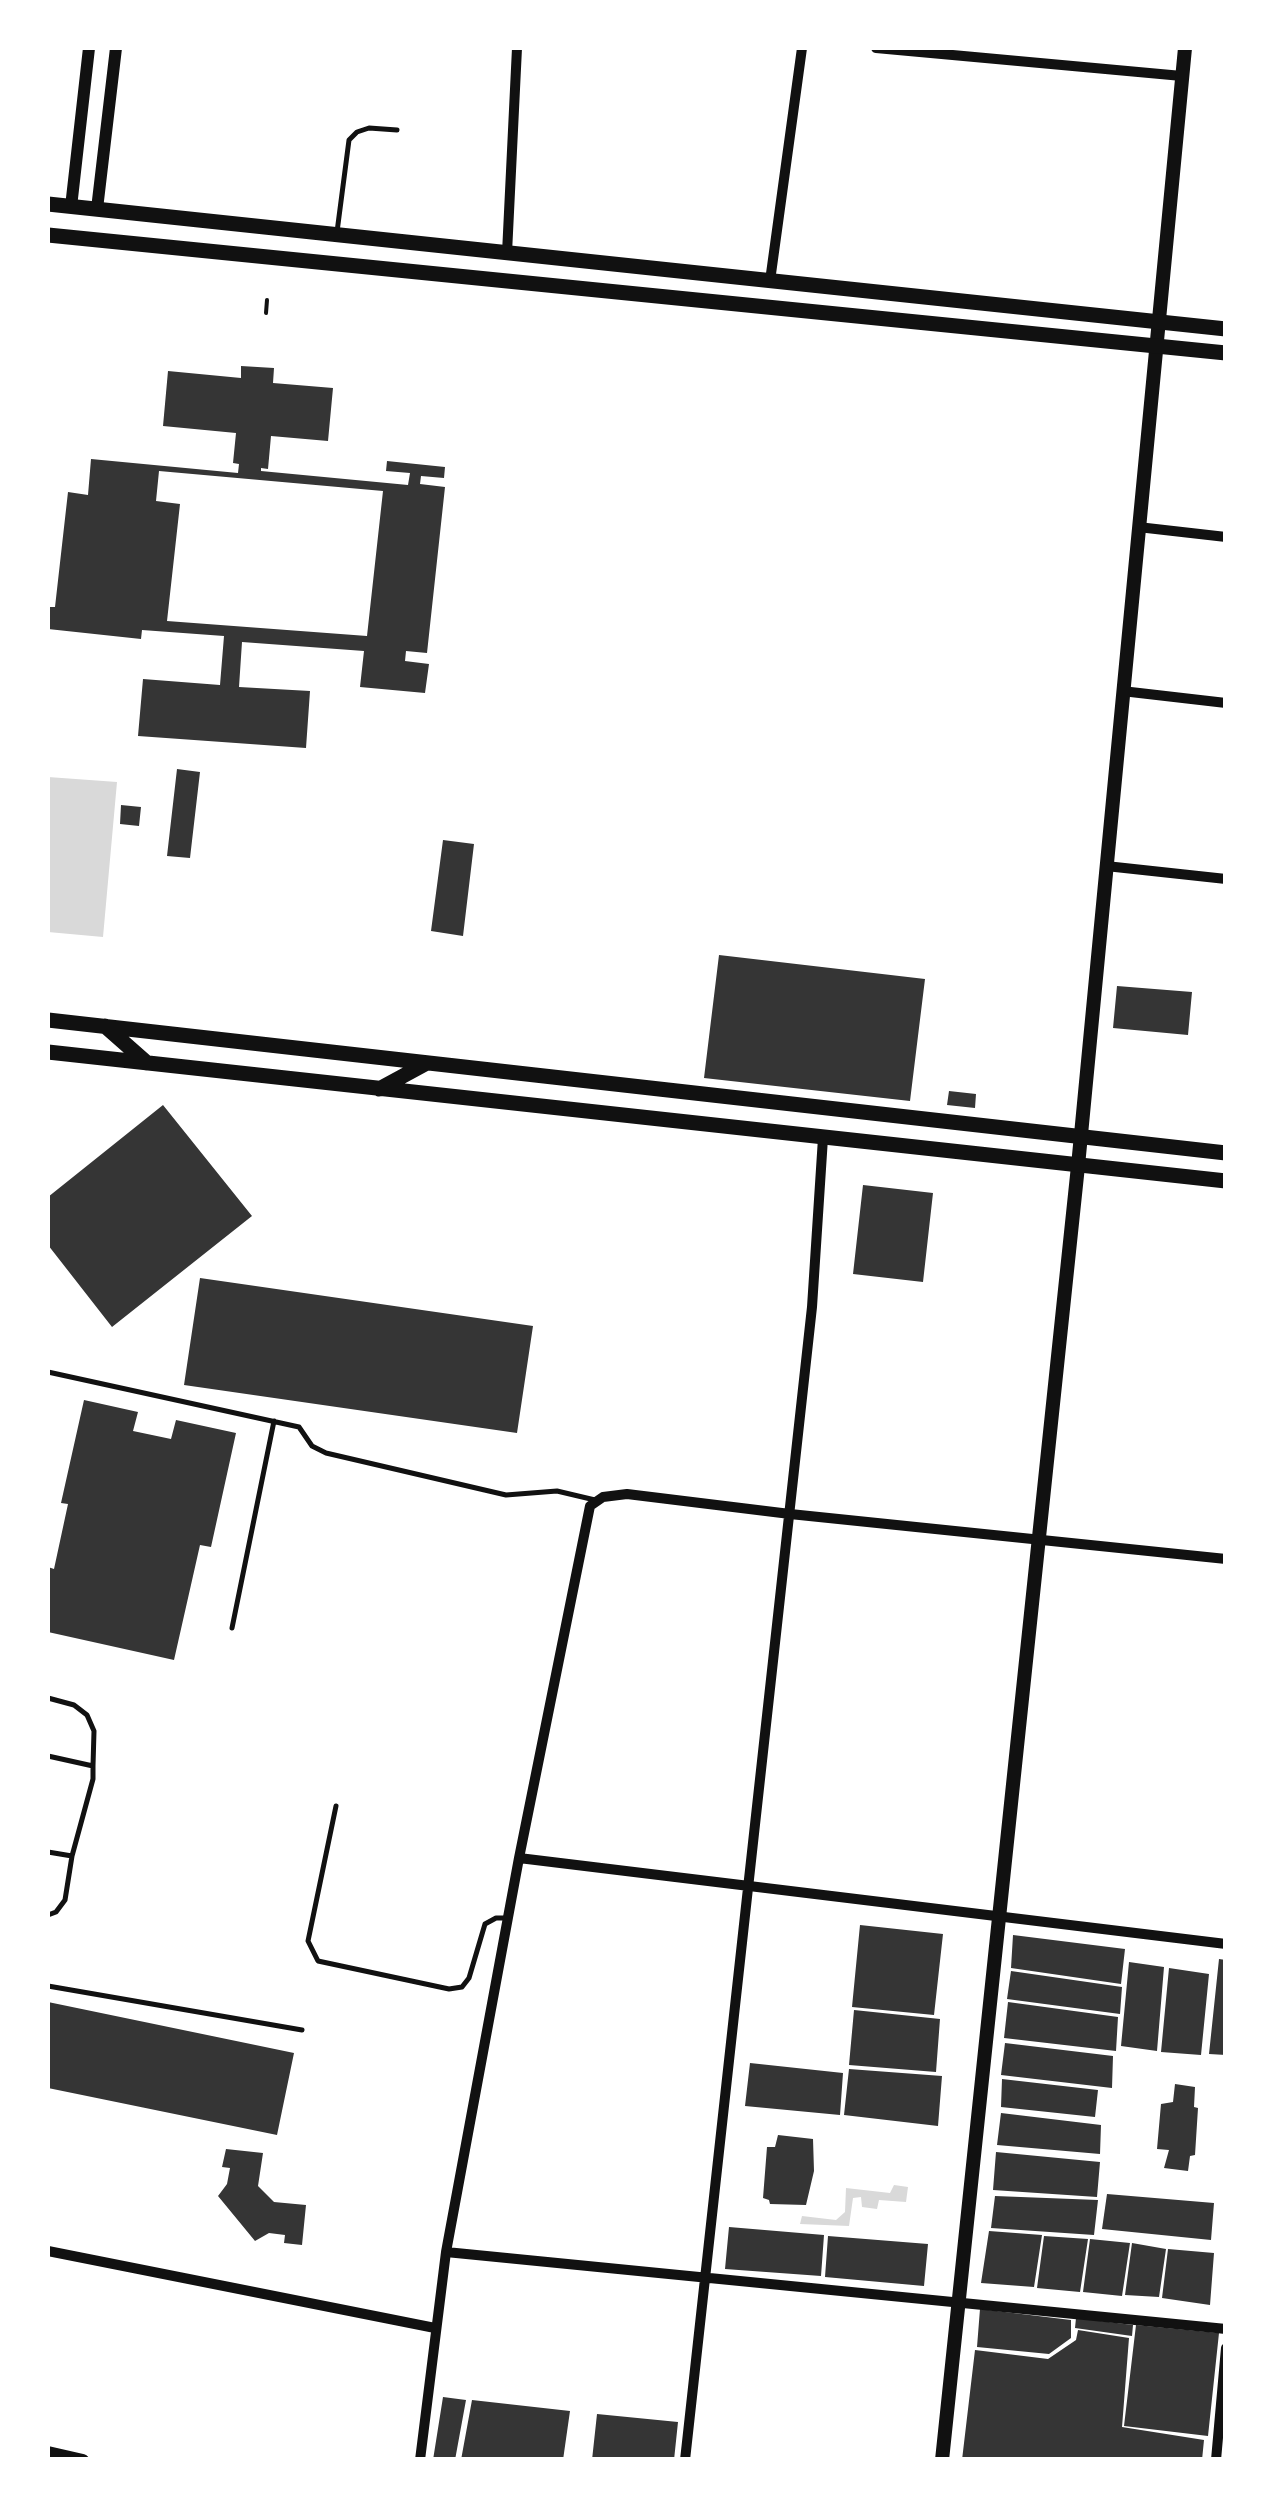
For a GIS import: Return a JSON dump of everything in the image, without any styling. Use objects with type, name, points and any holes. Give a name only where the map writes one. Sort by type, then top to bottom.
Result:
[{"type":"main road","points":[[942,2460],[1078,1166],[1185,48]]},
{"type":"main road","points":[[48,204],[1226,329]]},
{"type":"main road","points":[[48,235],[1226,353]]},
{"type":"main road","points":[[48,1020],[1226,1154]]},
{"type":"main road","points":[[104,1026],[147,1063]]},
{"type":"main road","points":[[48,1052],[1226,1181]]},
{"type":"main road","points":[[378,1089],[427,1064]]},
{"type":"street","points":[[71,206],[89,48]]},
{"type":"street","points":[[97,209],[116,48]]},
{"type":"street","points":[[507,253],[517,48]]},
{"type":"street","points":[[770,281],[802,48]]},
{"type":"street","points":[[876,48],[1182,76]]},
{"type":"street","points":[[1138,527],[1226,537]]},
{"type":"street","points":[[1122,691],[1226,703]]},
{"type":"street","points":[[1106,866],[1226,879]]},
{"type":"street","points":[[685,2460],[812,1307],[823,1138]]},
{"type":"street","points":[[420,2460],[446,2252],[588,1512],[597,1500],[627,1494],[1226,1559]]},
{"type":"street","points":[[519,1858],[1226,1944]]},
{"type":"street","points":[[48,2250],[435,2328]]},
{"type":"street","points":[[446,2252],[1226,2328]]},
{"type":"street","points":[[1216,2460],[1226,2348]]},
{"type":"street","points":[[48,2452],[83,2460]]},
{"type":"lane","points":[[336,235],[349,140],[369,128],[397,130]]},
{"type":"lane","points":[[48,1372],[300,1426],[312,1446],[326,1453],[506,1495],[557,1491],[597,1500]]},
{"type":"lane","points":[[232,1628],[274,1421]]},
{"type":"lane","points":[[48,1698],[74,1705],[87,1714],[94,1731],[92,1779],[65,1900],[48,1916]]},
{"type":"lane","points":[[48,1756],[92,1766]]},
{"type":"lane","points":[[336,1806],[308,1942],[318,1961],[448,1990],[462,1988],[469,1978],[485,1924],[496,1918],[508,1918]]},
{"type":"lane","points":[[48,1852],[72,1856]]},
{"type":"lane","points":[[48,1986],[302,2030]]},
{"type":"path","points":[[266,313],[267,300]]},
{"type":"shaded area","points":[[48,777],[117,782],[103,937],[48,932]]},
{"type":"shaded area","points":[[894,2185],[908,2187],[906,2202],[879,2200],[877,2209],[862,2207],[861,2197],[853,2198],[849,2226],[800,2224],[802,2216],[836,2220],[845,2212],[846,2188],[890,2193]]},
{"type":"building","points":[[241,366],[274,368],[273,383],[333,388],[328,441],[271,436],[268,469],[261,471],[408,485],[410,473],[386,471],[387,461],[445,467],[444,478],[421,476],[420,484],[445,487],[427,653],[406,651],[405,661],[429,664],[425,693],[360,687],[364,651],[242,642],[239,687],[310,691],[306,748],[138,736],[143,679],[220,685],[224,636],[142,630],[141,639],[48,629],[48,607],[55,607],[68,492],[88,495],[91,459],[238,473],[239,464],[233,463],[236,433],[163,426],[168,371],[241,378]],"holes":[[[159,471],[383,491],[367,636],[167,621],[180,504],[156,501]]]},
{"type":"building","points":[[177,769],[200,772],[190,858],[167,856]]},
{"type":"building","points":[[121,805],[141,807],[139,826],[120,824]]},
{"type":"building","points":[[443,840],[474,844],[463,936],[431,931]]},
{"type":"building","points":[[719,955],[925,979],[910,1101],[704,1078]]},
{"type":"building","points":[[1117,986],[1192,992],[1188,1035],[1113,1028]]},
{"type":"building","points":[[949,1091],[976,1094],[975,1108],[947,1105]]},
{"type":"building","points":[[163,1105],[252,1216],[112,1327],[48,1245],[48,1197]]},
{"type":"building","points":[[863,1185],[933,1193],[923,1282],[853,1274]]},
{"type":"building","points":[[200,1278],[533,1326],[517,1433],[184,1385]]},
{"type":"building","points":[[84,1400],[138,1412],[133,1431],[171,1439],[176,1420],[236,1433],[211,1547],[200,1545],[174,1660],[48,1632],[48,1567],[54,1569],[68,1504],[61,1503]]},
{"type":"building","points":[[860,1925],[943,1934],[934,2015],[852,2007]]},
{"type":"building","points":[[1013,1935],[1125,1949],[1121,1984],[1011,1968]]},
{"type":"building","points":[[1219,1959],[1226,1960],[1226,2055],[1209,2054]]},
{"type":"building","points":[[1129,1962],[1164,1967],[1157,2051],[1121,2046]]},
{"type":"building","points":[[1169,1968],[1209,1974],[1201,2055],[1161,2052]]},
{"type":"building","points":[[1011,1971],[1122,1987],[1120,2014],[1007,1999]]},
{"type":"building","points":[[48,2002],[294,2053],[277,2135],[48,2088]]},
{"type":"building","points":[[1008,2002],[1118,2017],[1116,2051],[1004,2038]]},
{"type":"building","points":[[854,2010],[940,2019],[936,2072],[849,2065]]},
{"type":"building","points":[[1005,2043],[1113,2056],[1112,2088],[1001,2075]]},
{"type":"building","points":[[750,2063],[843,2073],[840,2115],[745,2106]]},
{"type":"building","points":[[849,2069],[942,2076],[938,2126],[844,2115]]},
{"type":"building","points":[[1002,2079],[1098,2090],[1095,2117],[1001,2107]]},
{"type":"building","points":[[1175,2084],[1195,2087],[1195,2155],[1190,2156],[1188,2171],[1164,2168],[1169,2150],[1157,2149],[1161,2104],[1173,2102]]},
{"type":"building","points":[[1001,2113],[1101,2125],[1100,2154],[997,2145]]},
{"type":"building","points":[[778,2135],[813,2139],[814,2171],[806,2205],[770,2204],[763,2198],[767,2147],[775,2147]]},
{"type":"building","points":[[226,2149],[263,2153],[258,2186],[274,2202],[306,2205],[302,2245],[284,2243],[285,2235],[269,2233],[255,2241],[218,2196],[227,2184],[230,2168],[222,2167]]},
{"type":"building","points":[[996,2152],[1100,2162],[1097,2197],[993,2190]]},
{"type":"building","points":[[1107,2194],[1214,2203],[1211,2240],[1102,2229]]},
{"type":"building","points":[[995,2196],[1098,2200],[1094,2235],[991,2228]]},
{"type":"building","points":[[729,2227],[824,2235],[821,2276],[725,2269]]},
{"type":"building","points":[[989,2231],[1042,2235],[1034,2287],[981,2283]]},
{"type":"building","points":[[828,2236],[928,2244],[924,2286],[825,2277]]},
{"type":"building","points":[[1044,2236],[1088,2239],[1080,2292],[1037,2288]]},
{"type":"building","points":[[1090,2239],[1130,2243],[1122,2296],[1083,2292]]},
{"type":"building","points":[[1132,2243],[1166,2249],[1159,2297],[1125,2295]]},
{"type":"building","points":[[1168,2249],[1214,2253],[1210,2305],[1162,2298]]},
{"type":"building","points":[[980,2309],[1071,2320],[1071,2338],[1049,2354],[977,2347]]},
{"type":"building","points":[[1076,2318],[1133,2325],[1132,2336],[1075,2328]]},
{"type":"building","points":[[1136,2325],[1219,2333],[1208,2436],[1124,2426]]},
{"type":"building","points":[[1078,2330],[1129,2338],[1122,2427],[1204,2440],[1202,2460],[962,2460],[975,2350],[1048,2359],[1076,2340]]},
{"type":"building","points":[[443,2397],[466,2400],[455,2460],[433,2460]]},
{"type":"building","points":[[472,2400],[570,2411],[563,2460],[461,2460]]},
{"type":"building","points":[[597,2414],[678,2422],[674,2460],[592,2460]]}]
